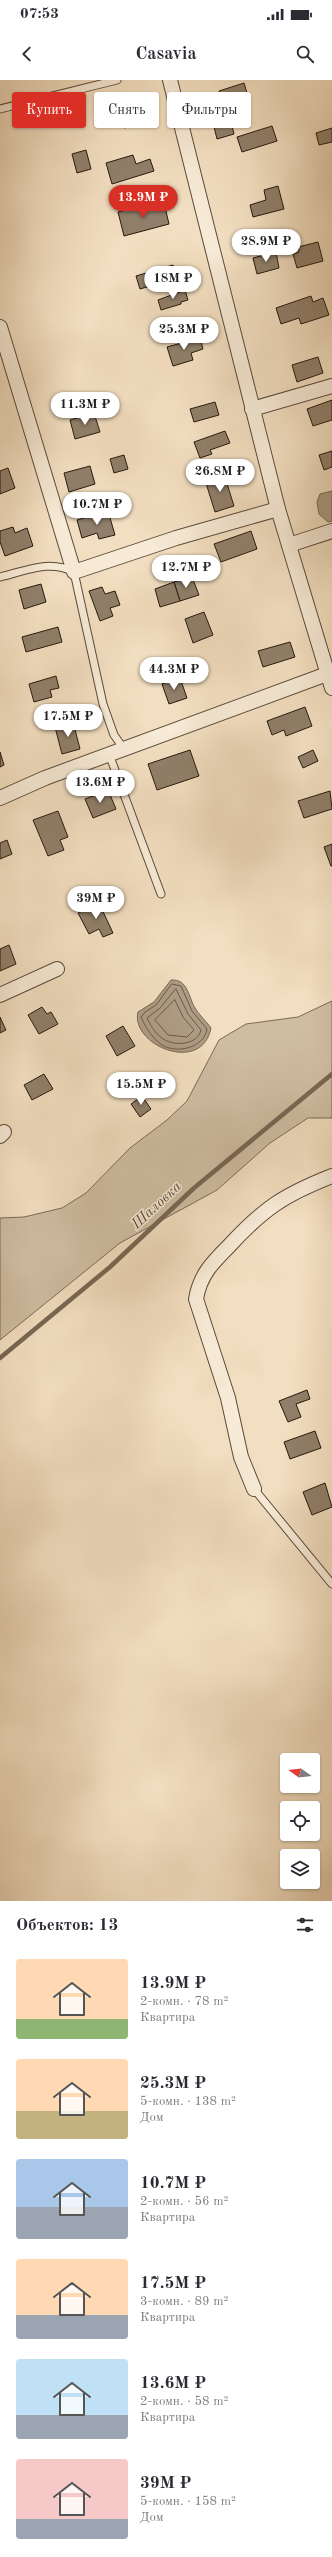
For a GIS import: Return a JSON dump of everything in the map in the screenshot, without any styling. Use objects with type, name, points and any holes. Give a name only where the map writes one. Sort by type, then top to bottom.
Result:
[{"type":"street","points":[[0,798],[109,754],[330,681],[278,509],[170,80]]},
{"type":"street","points":[[0,327],[74,572],[176,538],[278,509]]},
{"type":"street","points":[[252,409],[332,386]]},
{"type":"street","points":[[289,545],[332,531]]},
{"type":"street","points":[[0,994],[57,969]]},
{"type":"street","points":[[254,1489],[241,1457],[228,1398],[196,1299],[199,1285],[206,1269],[257,1216],[300,1189],[332,1176]]},
{"type":"lane","points":[[0,109],[117,80]]},
{"type":"lane","points":[[0,577],[50,565],[61,565],[74,572],[103,704],[114,735],[124,749]]},
{"type":"lane","points":[[109,754],[160,894]]},
{"type":"lane","points":[[254,1489],[332,1584]]},
{"type":"shaded area","points":[[332,1001],[332,1118],[308,1118],[270,1143],[217,1190],[120,1243],[0,1340],[0,1218],[24,1217],[62,1208],[86,1193],[130,1148],[167,1120],[187,1101],[219,1040],[246,1024],[298,1017]]},
{"type":"water","points":[[332,491],[332,521],[328,522],[319,514],[317,502],[320,494]]},
{"type":"water","points":[[171,980],[177,980],[184,985],[198,1013],[211,1028],[205,1042],[195,1050],[182,1052],[168,1050],[155,1044],[145,1035],[138,1024],[138,1012],[154,1002]]},
{"type":"building","points":[[244,83],[247,92],[219,92]]},
{"type":"building","points":[[272,126],[277,141],[242,152],[237,137]]},
{"type":"building","points":[[214,128],[232,128],[234,134],[217,139]]},
{"type":"building","points":[[332,128],[332,142],[319,145],[316,133]]},
{"type":"building","points":[[86,150],[91,169],[77,173],[72,154]]},
{"type":"building","points":[[133,155],[136,164],[150,159],[154,171],[112,184],[106,163]]},
{"type":"building","points":[[278,186],[284,209],[253,217],[250,205],[266,200],[264,190]]},
{"type":"building","points":[[155,202],[157,209],[165,207],[169,224],[124,236],[118,212]]},
{"type":"building","points":[[318,242],[323,261],[297,268],[293,254],[299,252],[298,247]]},
{"type":"building","points":[[276,252],[279,268],[257,274],[253,258]]},
{"type":"building","points":[[173,265],[177,278],[140,289],[136,276]]},
{"type":"building","points":[[185,290],[188,300],[181,302],[181,304],[161,310],[158,300]]},
{"type":"building","points":[[311,296],[313,302],[323,298],[329,315],[301,324],[299,318],[281,324],[276,308]]},
{"type":"building","points":[[200,338],[203,349],[191,353],[193,360],[173,366],[167,347]]},
{"type":"building","points":[[318,357],[323,373],[297,382],[292,365]]},
{"type":"building","points":[[332,400],[332,420],[313,426],[307,409]]},
{"type":"building","points":[[215,402],[219,415],[194,422],[190,409]]},
{"type":"building","points":[[94,413],[100,432],[75,439],[70,420]]},
{"type":"building","points":[[225,431],[230,443],[210,450],[212,454],[200,458],[194,442]]},
{"type":"building","points":[[332,451],[332,467],[324,470],[319,455]]},
{"type":"building","points":[[124,455],[128,469],[114,473],[110,459]]},
{"type":"building","points":[[90,466],[95,484],[69,492],[64,473]]},
{"type":"building","points":[[8,468],[15,488],[0,494],[0,471]]},
{"type":"building","points":[[224,474],[234,506],[215,512],[205,480]]},
{"type":"building","points":[[108,511],[115,535],[99,539],[97,533],[82,538],[77,520]]},
{"type":"building","points":[[13,527],[15,533],[27,528],[33,546],[5,556],[0,542],[0,531]]},
{"type":"building","points":[[251,531],[257,549],[221,562],[214,544]]},
{"type":"building","points":[[192,577],[199,595],[180,601],[174,582]]},
{"type":"building","points":[[174,582],[180,601],[160,607],[155,589]]},
{"type":"building","points":[[41,584],[46,602],[24,609],[19,590]]},
{"type":"building","points":[[102,587],[105,594],[115,591],[120,605],[110,608],[113,616],[100,621],[89,591]]},
{"type":"building","points":[[204,612],[213,635],[193,643],[185,619]]},
{"type":"building","points":[[58,627],[62,642],[26,652],[22,637]]},
{"type":"building","points":[[290,642],[295,657],[263,667],[258,651]]},
{"type":"building","points":[[56,676],[59,688],[50,690],[52,697],[34,702],[29,684]]},
{"type":"building","points":[[180,678],[187,698],[169,704],[162,684]]},
{"type":"building","points":[[305,707],[312,726],[286,736],[284,730],[272,735],[267,721]]},
{"type":"building","points":[[73,722],[80,749],[62,754],[55,727]]},
{"type":"building","points":[[190,750],[199,776],[157,790],[148,764]]},
{"type":"building","points":[[313,750],[318,761],[303,768],[298,757]]},
{"type":"building","points":[[0,752],[4,765],[0,767]]},
{"type":"building","points":[[108,790],[116,809],[93,818],[85,799]]},
{"type":"building","points":[[330,791],[332,809],[304,818],[298,801]]},
{"type":"building","points":[[58,811],[68,837],[60,840],[64,850],[48,856],[33,820]]},
{"type":"building","points":[[7,840],[12,854],[0,859],[0,843]]},
{"type":"building","points":[[332,844],[332,866],[331,866],[324,847]]},
{"type":"building","points":[[99,903],[113,933],[103,937],[99,929],[89,934],[78,913]]},
{"type":"building","points":[[9,945],[16,964],[0,971],[0,949]]},
{"type":"building","points":[[42,1007],[47,1014],[51,1012],[58,1024],[39,1034],[28,1015]]},
{"type":"building","points":[[0,1017],[6,1030],[0,1033]]},
{"type":"building","points":[[123,1026],[135,1046],[117,1056],[106,1036]]},
{"type":"building","points":[[44,1074],[53,1089],[32,1100],[24,1085]]},
{"type":"building","points":[[142,1096],[151,1109],[140,1117],[131,1104]]},
{"type":"building","points":[[307,1390],[310,1399],[296,1404],[301,1417],[288,1422],[279,1401]]},
{"type":"building","points":[[315,1431],[321,1448],[290,1459],[284,1442]]},
{"type":"building","points":[[325,1483],[332,1507],[312,1515],[303,1492]]},
{"type":"waterway","name":"Шаловка","points":[[0,1358],[110,1267],[194,1188],[332,1074]]}]
